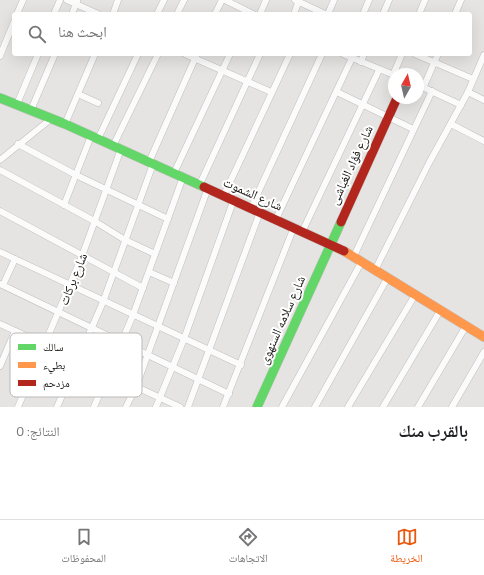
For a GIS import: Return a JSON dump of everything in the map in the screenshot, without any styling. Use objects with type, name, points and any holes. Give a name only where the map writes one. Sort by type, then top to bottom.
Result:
[{"type":"street","points":[[18,12],[23,0]]},
{"type":"street","points":[[55,12],[60,0]]},
{"type":"street","points":[[68,0],[77,2],[94,12]]},
{"type":"street","points":[[114,12],[118,0]]},
{"type":"street","points":[[158,12],[164,0]]},
{"type":"street","points":[[178,12],[184,0]]},
{"type":"street","points":[[216,12],[223,0],[248,12]]},
{"type":"street","points":[[261,12],[266,0]]},
{"type":"street","points":[[295,12],[298,0],[322,12]]},
{"type":"street","points":[[327,12],[334,0]]},
{"type":"street","points":[[364,12],[370,0]]},
{"type":"street","points":[[384,12],[389,0]]},
{"type":"street","points":[[420,12],[425,0]]},
{"type":"street","points":[[456,12],[461,0]]},
{"type":"street","points":[[73,12],[77,2]]},
{"type":"street","points":[[0,56],[12,27]]},
{"type":"street","points":[[375,270],[429,163],[468,92],[484,55]]},
{"type":"street","points":[[17,104],[37,56]]},
{"type":"street","points":[[31,110],[54,56]]},
{"type":"street","points":[[65,124],[95,56]]},
{"type":"street","points":[[64,205],[76,175],[94,138],[137,56]]},
{"type":"street","name":"شارع بركات","points":[[50,333],[96,222],[117,148],[157,56]]},
{"type":"street","points":[[90,333],[115,272],[151,163],[196,56],[222,70],[271,92]]},
{"type":"street","points":[[127,333],[168,218],[178,175],[229,56]]},
{"type":"street","points":[[142,370],[174,283],[204,186],[259,56]]},
{"type":"street","points":[[224,195],[289,56]]},
{"type":"street","points":[[251,208],[321,56]]},
{"type":"street","points":[[348,56],[388,73]]},
{"type":"street","points":[[361,62],[363,56]]},
{"type":"street","points":[[396,68],[401,56]]},
{"type":"street","points":[[419,56],[473,79]]},
{"type":"street","points":[[424,81],[437,56]]},
{"type":"street","points":[[276,219],[352,58]]},
{"type":"street","points":[[223,407],[298,228],[380,70]]},
{"type":"street","points":[[424,87],[461,105]]},
{"type":"street","points":[[282,407],[358,259],[432,91]]},
{"type":"street","points":[[337,92],[414,129]]},
{"type":"street","points":[[468,92],[484,100]]},
{"type":"street","points":[[78,94],[98,103]]},
{"type":"street","name":"شارع الشموت","points":[[0,98],[52,118],[330,243],[484,337]]},
{"type":"street","name":"شارع فؤاد الغباشى","points":[[330,243],[394,104]]},
{"type":"street","points":[[0,160],[52,118]]},
{"type":"street","points":[[451,124],[484,141]]},
{"type":"street","points":[[18,144],[106,190],[168,218]]},
{"type":"street","points":[[0,170],[96,222],[125,240],[155,254]]},
{"type":"street","points":[[156,407],[184,339],[234,199]]},
{"type":"street","points":[[0,211],[143,288]]},
{"type":"street","points":[[188,407],[260,212]]},
{"type":"street","name":"شارع سلامه السنهوى","points":[[257,407],[330,243]]},
{"type":"street","points":[[0,252],[103,302],[241,365]]},
{"type":"street","points":[[15,259],[1,284],[102,333]]},
{"type":"street","points":[[149,272],[174,283]]},
{"type":"street","points":[[315,407],[388,278]]},
{"type":"street","points":[[348,407],[415,295]]},
{"type":"street","points":[[383,407],[440,311]]},
{"type":"street","points":[[0,324],[19,333]]},
{"type":"street","points":[[418,407],[466,326]]},
{"type":"street","points":[[0,366],[10,343]]},
{"type":"street","points":[[142,352],[229,394]]},
{"type":"street","points":[[452,407],[484,352]]},
{"type":"street","points":[[142,390],[180,407]]},
{"type":"street","name":"شارع بركات","points":[[18,407],[22,397]]},
{"type":"street","points":[[57,407],[61,397]]},
{"type":"street","points":[[94,407],[99,397]]},
{"type":"street","points":[[126,407],[131,397]]},
{"type":"traffic: fast","points":[[0,98],[65,124],[204,187]]},
{"type":"traffic: fast","points":[[257,407],[341,222]]},
{"type":"traffic: slow","points":[[344,251],[484,337]]},
{"type":"traffic: jam","points":[[341,222],[394,104]]},
{"type":"traffic: jam","points":[[204,187],[344,251]]}]
